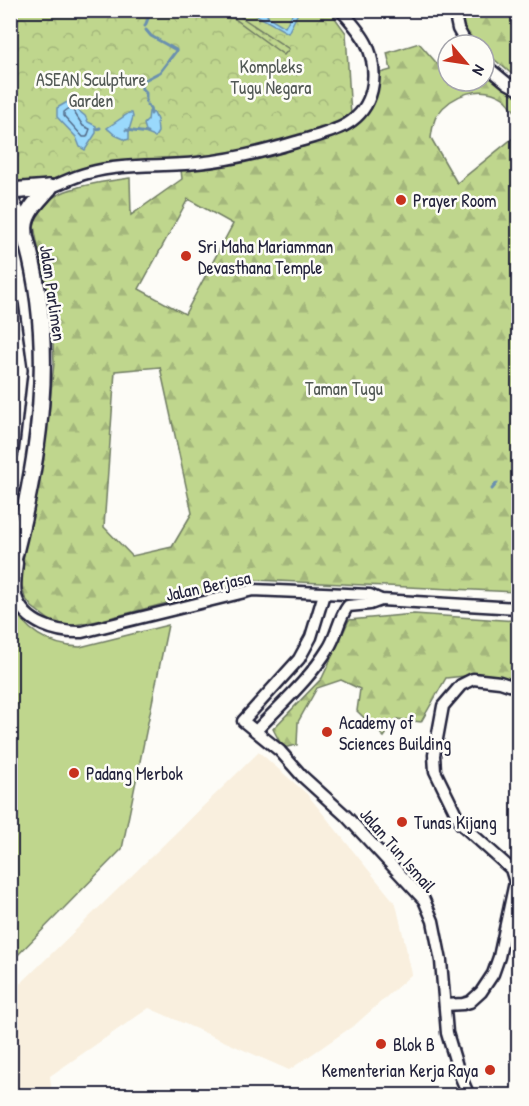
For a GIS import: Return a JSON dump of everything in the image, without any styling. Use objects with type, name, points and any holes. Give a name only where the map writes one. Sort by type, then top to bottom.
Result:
[{"type":"street","points":[[10,191],[49,188],[87,173],[126,167],[227,159],[326,134],[345,125],[356,118],[368,103],[372,92],[374,70],[368,46],[340,10]]},
{"type":"street","points":[[454,10],[460,33]]},
{"type":"street","points":[[496,74],[519,89]]},
{"type":"street","points":[[25,236],[24,227],[30,209],[49,188]]},
{"type":"street","name":"Jalan Parlimen","points":[[10,572],[33,477],[40,428],[43,369],[38,298],[25,236],[12,204]]},
{"type":"street","points":[[10,305],[20,370],[10,452]]},
{"type":"street","name":"Jalan Berjasa","points":[[20,536],[16,596],[32,618],[58,631],[82,632],[254,590],[370,596],[381,600],[519,608]]},
{"type":"street","points":[[328,594],[337,601],[340,620]]},
{"type":"street","name":"Jalan Tun Ismail","points":[[328,594],[311,637],[299,659],[243,721],[280,751],[302,776],[346,816],[424,900],[433,921],[441,961],[447,1034],[459,1073],[469,1095]]},
{"type":"street","points":[[256,732],[315,669],[330,647],[346,609],[351,605],[370,604],[381,600]]},
{"type":"street","points":[[445,1005],[470,1002],[481,992],[493,975],[516,882],[511,869],[461,824],[435,771],[434,755],[443,706],[461,685],[472,679],[500,682],[519,688]]},
{"type":"street","points":[[256,732],[259,703]]},
{"type":"shaded area","points":[[259,752],[307,794],[396,904],[412,974],[356,1024],[289,1070],[149,1008],[50,1076],[52,1095],[11,1095],[11,1042],[14,1036],[11,993]]},
{"type":"green space","name":"ASEAN Sculpture Garden","points":[[10,11],[330,11],[346,33],[351,116],[328,128],[262,148],[202,160],[86,170],[20,188],[12,181],[11,174]]},
{"type":"green space","points":[[210,11],[232,11],[289,49],[284,55],[235,19]]},
{"type":"green space","points":[[458,11],[518,11],[518,79],[496,61],[496,33],[467,33]]},
{"type":"green space","name":"Taman Tugu","points":[[419,43],[436,62],[436,93],[467,93],[450,102],[437,115],[431,138],[457,183],[518,134],[518,592],[255,580],[98,621],[74,625],[59,625],[52,622],[32,607],[25,598],[21,584],[23,552],[47,430],[54,363],[52,322],[34,226],[38,213],[47,202],[72,189],[130,178],[131,215],[182,179],[181,170],[281,153],[320,141],[347,130],[364,117],[377,93],[380,73],[391,70],[387,53]],"holes":[[[188,199],[233,224],[185,314],[139,289]],[[160,367],[192,513],[172,547],[132,556],[104,527],[115,371]]]},
{"type":"green space","name":"Taman Tugu","points":[[496,80],[518,96],[518,116],[503,98],[490,93],[496,93]]},
{"type":"green space","name":"Padang Merbok","points":[[11,602],[22,621],[38,635],[69,646],[80,647],[168,625],[122,849],[11,962]]},
{"type":"green space","points":[[414,614],[518,621],[518,682],[483,674],[446,678],[421,722],[397,719],[384,737],[357,711],[360,689],[341,680],[317,688],[298,722],[297,745],[283,748],[273,729],[322,678],[349,620]]},
{"type":"water","points":[[258,11],[269,11],[267,16],[285,27],[294,11],[299,11],[288,33],[256,15]]},
{"type":"water","points":[[73,100],[78,103],[79,111],[88,122],[96,126],[96,133],[85,150],[80,147],[76,137],[57,117],[57,108]]},
{"type":"water","points":[[149,112],[154,113],[157,120],[158,132],[155,137],[147,134],[144,124],[148,120]]},
{"type":"water","points":[[132,113],[133,117],[129,139],[126,140],[107,128]]},
{"type":"waterway","points":[[143,10],[149,16],[145,26]]},
{"type":"waterway","points":[[146,30],[151,36],[176,50]]},
{"type":"waterway","points":[[146,102],[146,93],[142,89],[141,82],[160,72],[176,51]]},
{"type":"waterway","points":[[147,105],[151,114]]},
{"type":"waterway","points":[[126,130],[148,133]]},
{"type":"waterway","points":[[492,489],[497,483]]},
{"type":"place","name":"Prayer Room","points":[[401,200]]},
{"type":"place","name":"Sri Maha Mariamman Devasthana Temple","points":[[186,256]]},
{"type":"place","name":"Academy of Sciences Building","points":[[327,732]]},
{"type":"place","name":"Padang Merbok","points":[[74,773]]},
{"type":"place","name":"Tunas Kijang","points":[[402,822]]},
{"type":"place","name":"Blok B","points":[[381,1044]]},
{"type":"place","name":"Kementerian Kerja Raya","points":[[490,1070]]},
{"type":"park label","name":"Kompleks Tugu Negara","points":[[271,76]]}]
